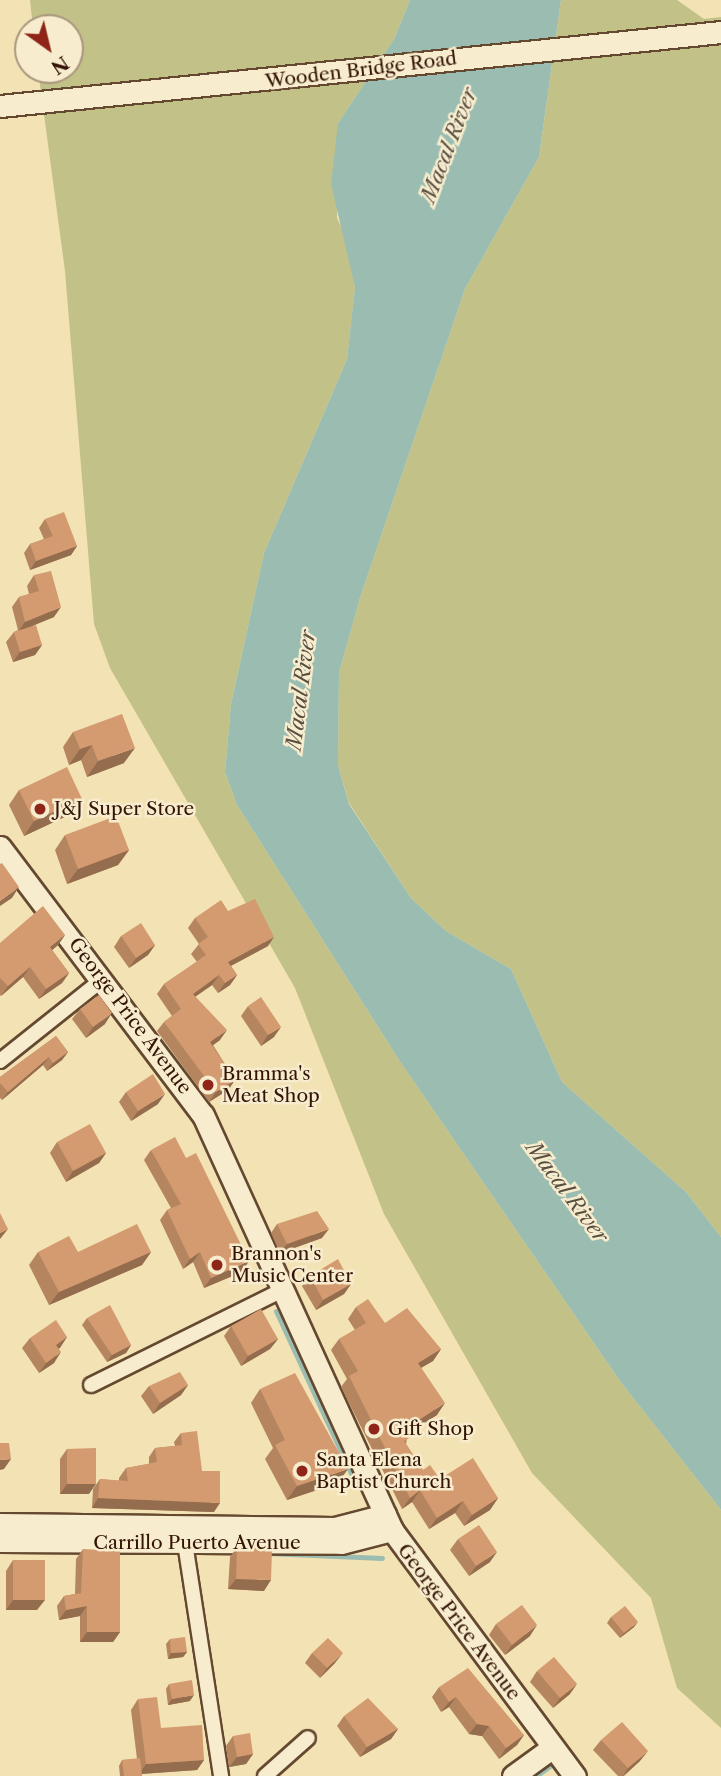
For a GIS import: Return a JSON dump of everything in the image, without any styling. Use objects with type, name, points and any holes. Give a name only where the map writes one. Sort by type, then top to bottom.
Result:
[{"type":"main road","name":"Wooden Bridge Road","points":[[0,106],[721,32]]},
{"type":"main road","name":"George Price Avenue","points":[[0,847],[103,979],[202,1115],[388,1523],[575,1776]]},
{"type":"main road","name":"Carrillo Puerto Avenue","points":[[0,1524],[335,1528],[388,1523]]},
{"type":"main road","name":"Carrillo Puerto Avenue","points":[[0,1541],[341,1544],[388,1523]]},
{"type":"main road","points":[[513,1776],[553,1746]]},
{"type":"street","points":[[0,1061],[103,979]]},
{"type":"street","points":[[91,1385],[282,1290]]},
{"type":"street","points":[[186,1543],[221,1776]]},
{"type":"street","points":[[265,1776],[308,1738]]},
{"type":"shaded area","points":[[30,0],[410,0],[394,39],[338,123],[337,218],[350,246],[355,288],[347,359],[264,553],[231,704],[225,772],[237,805],[399,1060],[620,1381],[721,1510],[721,1728],[677,1688],[651,1598],[532,1473],[384,1214],[295,988],[110,668],[94,624],[65,271],[40,84],[84,84],[84,14],[32,14]]},
{"type":"shaded area","points":[[561,0],[677,0],[704,19],[721,17],[721,1237],[686,1192],[562,1082],[511,969],[446,931],[411,898],[349,803],[338,765],[339,673],[360,598],[465,289],[539,157]]},
{"type":"water","name":"Macal River","points":[[410,0],[561,0],[539,157],[465,289],[360,598],[339,673],[338,765],[349,804],[411,898],[446,931],[511,969],[562,1082],[686,1192],[721,1237],[721,1510],[620,1381],[399,1060],[237,805],[225,772],[231,704],[264,553],[347,359],[355,287],[331,184],[338,123],[394,39]]},
{"type":"building","points":[[64,512],[77,546],[36,561],[30,544],[53,536],[45,519]]},
{"type":"building","points":[[51,571],[61,607],[25,622],[19,597],[39,591],[34,575]]},
{"type":"building","points":[[36,625],[42,645],[20,652],[14,632]]},
{"type":"building","points":[[122,714],[135,748],[98,761],[92,745],[80,749],[73,732]]},
{"type":"building","points":[[67,767],[82,799],[34,821],[19,790]]},
{"type":"building","points":[[116,816],[129,850],[78,869],[65,835]]},
{"type":"building","points":[[2,863],[19,887],[0,901],[0,864]]},
{"type":"building","points":[[255,899],[274,937],[228,962],[237,975],[225,983],[219,975],[193,994],[227,1030],[210,1042],[235,1080],[216,1092],[164,1022],[181,1009],[164,984],[206,955],[198,944],[208,937],[195,918],[221,900],[228,911]]},
{"type":"building","points":[[43,906],[65,935],[50,947],[69,973],[46,989],[30,967],[8,986],[0,978],[0,943]]},
{"type":"building","points":[[141,923],[155,945],[136,958],[121,936]]},
{"type":"building","points":[[99,995],[112,1013],[93,1027],[80,1009]]},
{"type":"building","points":[[261,997],[281,1027],[268,1035],[248,1006]]},
{"type":"building","points":[[56,1036],[68,1052],[53,1063],[49,1057],[8,1092],[0,1083],[0,1077]]},
{"type":"building","points":[[153,1074],[165,1094],[138,1111],[126,1092]]},
{"type":"building","points":[[90,1124],[106,1153],[73,1171],[57,1142]]},
{"type":"building","points":[[175,1137],[186,1158],[196,1153],[249,1261],[211,1278],[200,1252],[190,1259],[167,1210],[181,1204],[151,1150]]},
{"type":"building","points":[[317,1211],[329,1229],[287,1244],[277,1224]]},
{"type":"building","points":[[0,1213],[8,1229],[0,1233]]},
{"type":"building","points":[[137,1224],[151,1252],[59,1292],[38,1252],[69,1236],[78,1252]]},
{"type":"building","points":[[338,1259],[351,1284],[323,1300],[310,1276]]},
{"type":"building","points":[[368,1299],[385,1323],[407,1308],[441,1349],[418,1363],[445,1403],[405,1429],[411,1437],[404,1441],[423,1470],[430,1465],[440,1479],[473,1458],[498,1498],[472,1515],[463,1501],[437,1518],[420,1490],[410,1498],[349,1376],[358,1371],[339,1339],[366,1323],[356,1307]]},
{"type":"building","points":[[110,1305],[131,1345],[112,1355],[87,1318]]},
{"type":"building","points":[[261,1309],[278,1339],[248,1356],[231,1326]]},
{"type":"building","points":[[56,1320],[67,1337],[56,1345],[61,1352],[46,1363],[30,1338]]},
{"type":"building","points":[[180,1372],[188,1385],[160,1403],[149,1386]]},
{"type":"building","points":[[295,1373],[348,1469],[297,1486],[275,1445],[285,1440],[260,1389]]},
{"type":"building","points":[[197,1431],[202,1471],[220,1471],[220,1503],[98,1498],[100,1479],[128,1481],[126,1468],[157,1462],[155,1448],[182,1445],[181,1433]]},
{"type":"building","points":[[0,1443],[9,1443],[11,1459],[0,1460]]},
{"type":"building","points":[[96,1448],[96,1484],[67,1484],[67,1449]]},
{"type":"building","points":[[479,1525],[497,1552],[476,1566],[458,1539]]},
{"type":"building","points":[[237,1547],[272,1548],[271,1580],[236,1579]]},
{"type":"building","points":[[83,1549],[120,1551],[120,1632],[87,1632],[87,1606],[66,1610],[64,1596],[81,1593]]},
{"type":"building","points":[[13,1560],[45,1560],[45,1600],[13,1600]]},
{"type":"building","points":[[522,1605],[537,1625],[512,1645],[496,1624]]},
{"type":"building","points":[[625,1606],[638,1622],[624,1633],[611,1617]]},
{"type":"building","points":[[185,1637],[187,1652],[171,1653],[170,1639]]},
{"type":"building","points":[[328,1638],[343,1653],[327,1668],[312,1653]]},
{"type":"building","points":[[554,1657],[577,1684],[560,1698],[537,1671]]},
{"type":"building","points":[[468,1668],[524,1735],[506,1748],[489,1726],[477,1724],[456,1697],[449,1702],[439,1687]]},
{"type":"building","points":[[192,1680],[194,1695],[172,1699],[169,1684]]},
{"type":"building","points":[[157,1697],[161,1728],[202,1725],[204,1760],[146,1764],[138,1699]]},
{"type":"building","points":[[368,1698],[398,1729],[367,1747],[344,1716]]},
{"type":"building","points":[[622,1722],[648,1751],[628,1768],[601,1740]]},
{"type":"building","points":[[250,1733],[253,1754],[237,1757],[233,1736]]},
{"type":"building","points":[[140,1758],[142,1776],[124,1776],[122,1760]]},
{"type":"waterway","points":[[276,1311],[351,1473]]},
{"type":"waterway","points":[[267,1553],[382,1558]]},
{"type":"waterway","points":[[536,1776],[554,1763]]},
{"type":"place","name":"J&J Super Store","points":[[40,809]]},
{"type":"place","name":"Bramma's Meat Shop","points":[[208,1085]]},
{"type":"place","name":"Brannon's Music Center","points":[[217,1265]]},
{"type":"place","name":"Gift Shop","points":[[374,1429]]},
{"type":"place","name":"Santa Elena Baptist Church","points":[[302,1471]]}]
